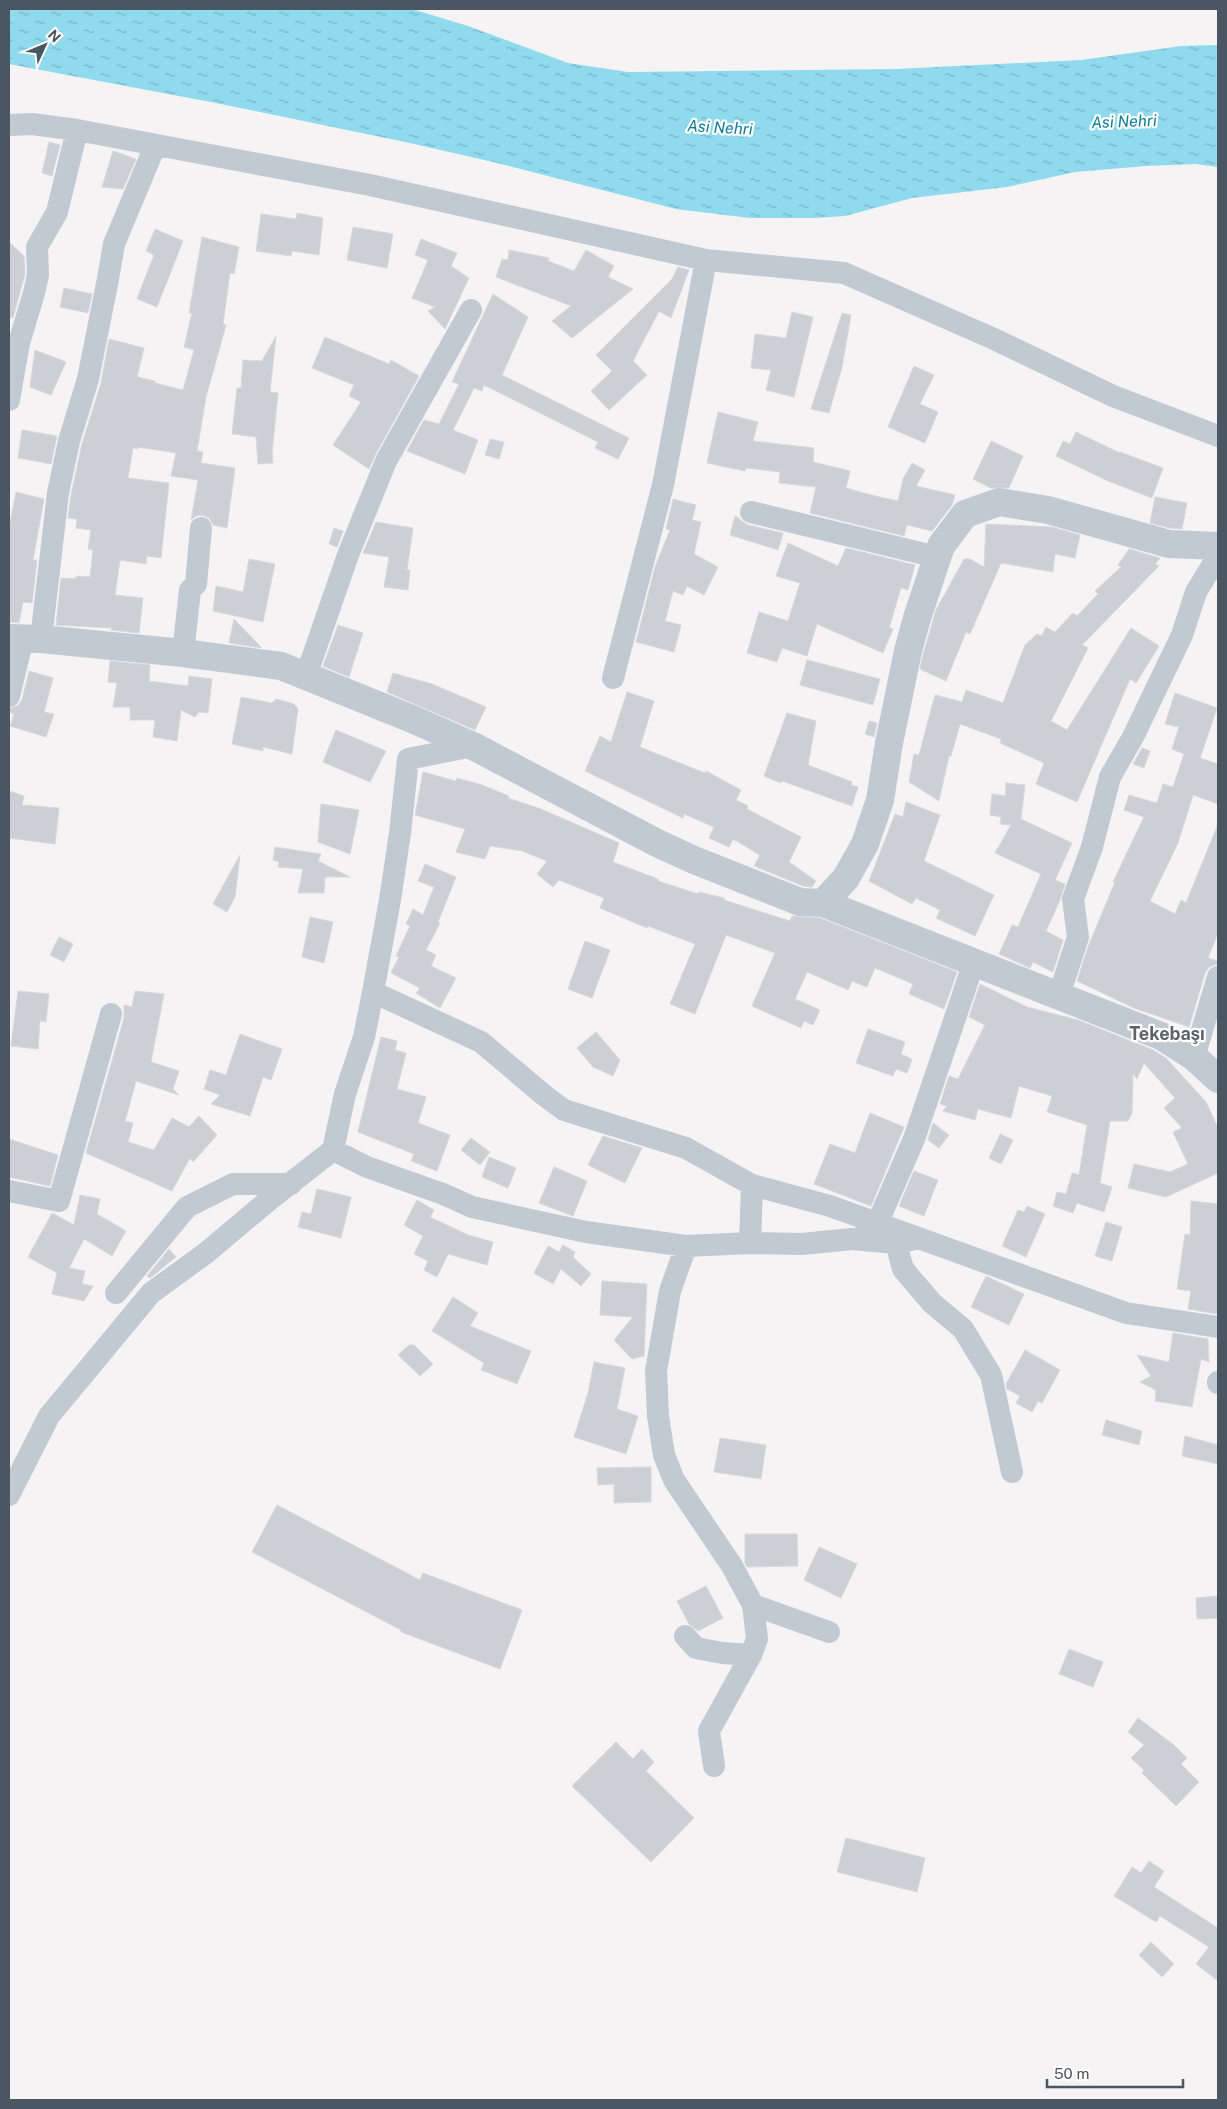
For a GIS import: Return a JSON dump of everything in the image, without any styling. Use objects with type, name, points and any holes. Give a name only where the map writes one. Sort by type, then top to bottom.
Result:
[{"type":"street","points":[[9,125],[32,124],[77,130],[370,185],[706,260],[844,274],[994,339],[1113,396],[1218,436]]},
{"type":"street","points":[[9,400],[19,343],[38,275],[37,246],[57,212],[77,130]]},
{"type":"street","points":[[9,696],[24,639],[69,441],[88,379],[114,244],[155,146]]},
{"type":"street","points":[[613,678],[663,486],[706,260]]},
{"type":"street","points":[[306,676],[348,555],[386,461],[470,310]]},
{"type":"street","points":[[823,903],[846,878],[864,844],[880,800],[889,743],[908,651],[940,546],[965,514],[999,502],[1048,510],[1169,544],[1218,546]]},
{"type":"street","points":[[751,512],[937,557]]},
{"type":"street","points":[[183,653],[190,590],[196,584],[202,528]]},
{"type":"street","points":[[1059,995],[1078,937],[1073,898],[1092,847],[1110,777],[1133,737],[1182,635],[1196,592],[1218,556]]},
{"type":"street","points":[[24,639],[183,653],[282,666],[473,746],[657,843],[694,860],[800,902],[823,903],[1161,1036],[1194,1057],[1218,1080]]},
{"type":"street","points":[[9,1495],[49,1416],[151,1293],[206,1254],[334,1150],[345,1094],[364,1037],[373,992],[392,890],[408,760],[473,746]]},
{"type":"street","points":[[852,1239],[877,1224],[914,1139],[974,962]]},
{"type":"street","points":[[1194,1057],[1218,977]]},
{"type":"street","points":[[373,992],[480,1042],[564,1110],[686,1148],[752,1185],[830,1206],[877,1224],[906,1241],[1126,1313],[1218,1327]]},
{"type":"street","points":[[9,1191],[59,1201],[112,1014]]},
{"type":"street","points":[[334,1150],[367,1167],[443,1194],[472,1207],[586,1232],[686,1246],[750,1243],[802,1244],[852,1239],[906,1241]]},
{"type":"street","points":[[116,1293],[187,1207],[233,1184],[291,1184]]},
{"type":"street","points":[[750,1243],[752,1185]]},
{"type":"street","points":[[906,1241],[903,1269],[932,1303],[963,1330],[991,1374],[1012,1472]]},
{"type":"street","points":[[686,1246],[670,1291],[656,1371],[658,1416],[664,1454],[674,1480],[732,1566],[753,1605],[757,1639],[751,1655],[709,1731],[714,1766]]},
{"type":"street","points":[[753,1605],[829,1632]]},
{"type":"street","points":[[685,1636],[696,1648],[722,1654],[751,1655]]},
{"type":"water","name":"Asi Nehri","points":[[9,9],[412,9],[468,26],[568,63],[628,72],[896,69],[1081,60],[1181,46],[1218,45],[1218,167],[1196,164],[1075,172],[1007,187],[912,198],[845,216],[750,218],[676,209],[493,162],[410,143],[216,103],[9,64]]},
{"type":"building","points":[[49,142],[60,145],[52,176],[42,173]]},
{"type":"building","points":[[113,151],[136,159],[123,189],[102,187]]},
{"type":"building","points":[[297,213],[323,218],[319,255],[292,251],[291,256],[256,251],[261,214],[296,219]]},
{"type":"building","points":[[353,227],[393,234],[387,268],[347,260]]},
{"type":"building","points":[[155,229],[183,241],[157,307],[137,299],[154,255],[146,251]]},
{"type":"building","points":[[202,237],[239,247],[234,274],[230,273],[223,324],[226,325],[206,397],[197,451],[203,452],[201,463],[235,468],[227,528],[213,525],[209,518],[203,515],[196,516],[191,520],[198,480],[171,476],[176,453],[138,447],[138,449],[133,448],[128,478],[169,483],[161,558],[147,556],[146,564],[120,560],[115,595],[143,598],[139,633],[111,630],[112,628],[56,625],[61,578],[90,577],[93,550],[88,549],[91,530],[76,528],[77,519],[68,518],[82,444],[101,383],[109,339],[144,348],[137,377],[183,390],[194,350],[184,347],[192,313],[189,313]]},
{"type":"building","points":[[421,239],[457,253],[451,266],[469,278],[445,329],[428,311],[435,307],[412,298],[428,260],[415,255]]},
{"type":"building","points":[[9,242],[24,256],[25,274],[13,318],[9,317]]},
{"type":"building","points":[[509,250],[549,258],[548,261],[574,271],[586,250],[614,266],[608,277],[633,289],[572,338],[552,321],[571,306],[496,277],[502,259],[508,260]]},
{"type":"building","points":[[678,267],[689,270],[671,318],[659,311],[633,361],[647,375],[609,410],[591,391],[612,371],[596,355],[672,279]]},
{"type":"building","points":[[64,288],[92,294],[88,313],[60,307]]},
{"type":"building","points":[[493,294],[528,317],[502,375],[629,438],[618,459],[595,448],[598,442],[484,385],[482,391],[474,388],[453,430],[478,440],[465,474],[407,451],[424,420],[439,424],[459,384],[452,382]]},
{"type":"building","points":[[792,312],[813,317],[794,397],[766,390],[771,370],[751,368],[755,334],[786,338]]},
{"type":"building","points":[[842,313],[851,315],[842,367],[829,413],[811,409]]},
{"type":"building","points":[[276,336],[270,392],[278,393],[272,453],[273,463],[258,464],[256,437],[232,434],[237,388],[241,388],[243,360],[262,361]]},
{"type":"building","points":[[325,337],[389,364],[391,360],[419,376],[369,469],[333,445],[361,402],[349,396],[354,385],[312,368]]},
{"type":"building","points":[[35,350],[66,362],[51,395],[30,387]]},
{"type":"building","points":[[914,366],[934,375],[920,404],[938,412],[925,443],[888,427]]},
{"type":"building","points":[[718,412],[758,422],[753,441],[814,448],[813,462],[850,471],[846,488],[875,496],[898,501],[903,479],[912,463],[925,470],[916,486],[955,495],[952,505],[932,531],[907,525],[904,536],[810,513],[816,487],[779,483],[780,472],[746,468],[745,471],[707,463]]},
{"type":"building","points":[[22,430],[57,436],[51,464],[18,458]]},
{"type":"building","points":[[1076,432],[1120,453],[1163,468],[1152,498],[1108,481],[1056,456],[1063,441],[1070,444]]},
{"type":"building","points":[[490,439],[504,442],[499,459],[485,455]]},
{"type":"building","points":[[991,441],[1023,456],[1009,488],[991,488],[973,479]]},
{"type":"building","points":[[16,492],[44,499],[33,560],[37,560],[32,603],[23,602],[19,623],[9,622],[9,527]]},
{"type":"building","points":[[1155,497],[1187,503],[1182,529],[1150,523]]},
{"type":"building","points":[[673,499],[696,505],[692,520],[701,522],[694,554],[718,567],[704,595],[687,586],[683,595],[673,591],[665,621],[681,625],[674,652],[636,642],[655,567],[670,530],[666,529]]},
{"type":"building","points":[[735,516],[748,525],[783,533],[778,550],[730,535]]},
{"type":"building","points":[[376,522],[413,528],[407,570],[410,570],[408,590],[384,587],[389,557],[363,553]]},
{"type":"building","points":[[986,524],[1052,527],[1080,535],[1075,558],[1055,554],[1053,572],[1001,563],[970,634],[966,632],[946,681],[920,669],[923,655],[936,610],[964,559],[970,559],[984,567]]},
{"type":"building","points":[[334,528],[343,531],[337,547],[329,544]]},
{"type":"building","points":[[788,543],[838,566],[846,548],[915,565],[908,590],[901,588],[889,628],[893,629],[883,653],[817,624],[807,656],[782,648],[777,662],[747,653],[759,612],[788,621],[800,583],[776,576]]},
{"type":"building","points":[[1129,549],[1160,558],[1155,564],[1159,566],[1082,645],[1088,648],[1051,721],[1067,730],[1131,628],[1159,646],[1136,683],[1130,679],[1077,802],[1036,784],[1044,763],[1000,743],[1001,739],[960,724],[951,756],[949,756],[939,801],[909,782],[914,754],[919,755],[935,695],[962,702],[966,690],[1003,703],[1025,645],[1037,634],[1042,636],[1046,627],[1055,632],[1073,613],[1077,616],[1098,594],[1095,591],[1121,567],[1118,565]]},
{"type":"building","points":[[249,559],[275,564],[263,622],[213,611],[216,586],[243,592]]},
{"type":"building","points":[[234,619],[262,648],[229,643]]},
{"type":"building","points":[[338,625],[363,633],[349,677],[323,666]]},
{"type":"building","points":[[807,660],[880,679],[873,705],[800,685]]},
{"type":"building","points":[[110,661],[150,665],[149,681],[188,686],[189,676],[212,679],[208,713],[199,712],[195,717],[181,710],[177,741],[153,737],[155,720],[130,720],[130,707],[113,707],[117,683],[108,682]]},
{"type":"building","points":[[29,671],[53,678],[44,712],[54,714],[46,737],[10,726],[14,714],[9,712],[9,709],[18,705],[22,700]]},
{"type":"building","points":[[393,673],[432,684],[486,707],[475,730],[387,692]]},
{"type":"building","points":[[627,692],[654,701],[640,747],[705,773],[706,771],[741,790],[736,800],[748,806],[747,809],[801,837],[789,862],[816,881],[812,887],[803,886],[754,866],[760,855],[733,839],[729,847],[709,838],[714,827],[684,814],[683,818],[585,771],[600,736],[611,742]]},
{"type":"building","points":[[1175,693],[1217,708],[1200,758],[1218,764],[1218,804],[1193,795],[1178,843],[1150,901],[1175,914],[1181,900],[1186,903],[1218,824],[1218,933],[1208,958],[1218,961],[1217,964],[1209,967],[1205,973],[1189,1027],[1134,1008],[1077,981],[1088,947],[1115,882],[1113,882],[1144,817],[1124,810],[1129,795],[1157,803],[1163,784],[1173,787],[1184,754],[1172,749],[1179,727],[1165,724]]},
{"type":"building","points":[[241,697],[272,703],[276,699],[294,704],[298,709],[292,754],[263,747],[263,751],[232,744]]},
{"type":"building","points":[[787,713],[816,721],[808,765],[852,782],[851,785],[858,787],[852,806],[764,776]]},
{"type":"building","points":[[869,721],[877,723],[874,737],[865,734]]},
{"type":"building","points":[[336,730],[386,751],[370,782],[323,762]]},
{"type":"building","points":[[1142,748],[1150,751],[1144,768],[1133,764]]},
{"type":"building","points":[[423,772],[456,781],[457,778],[482,785],[509,796],[508,798],[541,809],[619,843],[613,862],[658,879],[658,881],[698,894],[699,892],[724,898],[724,900],[790,921],[792,916],[820,918],[957,972],[944,1009],[909,994],[913,984],[875,968],[867,987],[852,981],[848,990],[807,972],[795,999],[820,1010],[813,1025],[804,1021],[801,1028],[752,1006],[775,953],[726,935],[695,1014],[670,1004],[695,944],[648,926],[647,928],[600,908],[604,898],[559,880],[553,887],[537,874],[547,861],[522,851],[490,846],[485,859],[456,852],[465,829],[415,815]]},
{"type":"building","points":[[1006,783],[1025,785],[1021,819],[1072,843],[1055,880],[1065,884],[1046,931],[1063,940],[1053,972],[1033,962],[1030,968],[999,954],[1012,925],[1018,927],[1041,874],[995,853],[1011,825],[1000,824],[1001,817],[990,815],[992,794],[1005,796]]},
{"type":"building","points":[[9,791],[24,796],[22,805],[59,808],[55,844],[9,838]]},
{"type":"building","points":[[906,802],[940,815],[924,861],[994,895],[975,936],[936,918],[940,910],[916,898],[912,904],[869,881],[895,814],[903,817]]},
{"type":"building","points":[[321,804],[359,810],[350,854],[318,842]]},
{"type":"building","points":[[275,847],[321,854],[318,861],[350,877],[325,877],[324,893],[298,893],[303,869],[278,867],[279,862],[273,860]]},
{"type":"building","points":[[240,855],[235,897],[227,912],[213,904]]},
{"type":"building","points":[[425,864],[456,877],[438,922],[440,923],[426,950],[436,955],[431,966],[456,978],[440,1008],[416,993],[420,988],[391,973],[399,957],[396,956],[410,926],[406,924],[413,909],[423,915],[434,887],[418,881]]},
{"type":"building","points":[[310,917],[333,922],[324,963],[302,957]]},
{"type":"building","points":[[59,937],[73,944],[64,962],[50,955]]},
{"type":"building","points":[[585,941],[610,950],[592,998],[568,989]]},
{"type":"building","points":[[980,984],[1027,1007],[1078,1020],[1153,1050],[1166,1058],[1206,1102],[1218,1128],[1218,1173],[1166,1197],[1128,1188],[1134,1164],[1170,1172],[1188,1164],[1173,1132],[1182,1128],[1164,1108],[1175,1098],[1144,1063],[1137,1079],[1133,1074],[1132,1113],[1128,1121],[1110,1121],[1100,1183],[1112,1187],[1104,1212],[1077,1203],[1073,1213],[1053,1206],[1057,1192],[1066,1194],[1072,1173],[1079,1175],[1087,1125],[1047,1112],[1052,1096],[1019,1086],[1011,1118],[978,1109],[975,1120],[943,1111],[947,1106],[940,1104],[949,1076],[958,1079],[985,1025],[969,1017]]},
{"type":"building","points":[[18,991],[49,994],[46,1022],[40,1021],[38,1049],[11,1046]]},
{"type":"building","points":[[135,991],[164,994],[151,1062],[179,1071],[173,1089],[179,1095],[136,1081],[125,1121],[133,1123],[128,1142],[154,1150],[172,1118],[189,1127],[199,1116],[217,1135],[193,1162],[190,1158],[172,1191],[86,1153],[124,1018],[124,1005],[132,1007]]},
{"type":"building","points":[[868,1029],[905,1042],[901,1054],[912,1059],[907,1073],[896,1069],[893,1076],[856,1063]]},
{"type":"building","points":[[596,1032],[620,1060],[613,1076],[593,1067],[577,1048]]},
{"type":"building","points":[[240,1034],[282,1049],[271,1080],[263,1077],[250,1116],[211,1104],[220,1095],[204,1089],[210,1070],[226,1075]]},
{"type":"building","points":[[381,1037],[397,1041],[395,1050],[406,1053],[397,1089],[426,1097],[418,1123],[450,1135],[437,1171],[411,1161],[414,1154],[358,1132]]},
{"type":"building","points":[[870,1113],[904,1127],[871,1206],[814,1184],[830,1144],[855,1153]]},
{"type":"building","points":[[933,1123],[949,1135],[939,1148],[928,1140]]},
{"type":"building","points":[[1000,1134],[1013,1140],[1001,1164],[989,1158]]},
{"type":"building","points":[[603,1136],[642,1148],[625,1183],[588,1165]]},
{"type":"building","points":[[471,1138],[490,1152],[480,1165],[461,1150]]},
{"type":"building","points":[[9,1139],[58,1155],[50,1186],[9,1177]]},
{"type":"building","points":[[489,1157],[516,1168],[508,1188],[482,1177]]},
{"type":"building","points":[[554,1167],[587,1181],[573,1216],[539,1203]]},
{"type":"building","points":[[914,1171],[938,1180],[924,1216],[899,1206]]},
{"type":"building","points":[[317,1189],[351,1197],[341,1238],[298,1227],[302,1212],[311,1214]]},
{"type":"building","points":[[80,1195],[100,1199],[97,1214],[126,1231],[112,1256],[84,1239],[69,1268],[85,1271],[82,1284],[93,1286],[84,1301],[52,1294],[57,1273],[28,1257],[52,1213],[74,1225]]},
{"type":"building","points":[[417,1200],[434,1210],[430,1217],[468,1235],[493,1242],[487,1265],[448,1254],[437,1277],[424,1270],[428,1261],[414,1254],[423,1236],[404,1225]]},
{"type":"building","points":[[1191,1201],[1218,1204],[1218,1314],[1188,1309],[1191,1291],[1177,1289],[1185,1234],[1190,1235]]},
{"type":"building","points":[[1027,1206],[1045,1214],[1026,1257],[1002,1246],[1018,1210],[1024,1212]]},
{"type":"building","points":[[1106,1222],[1122,1227],[1112,1261],[1095,1256]]},
{"type":"building","points":[[563,1245],[575,1252],[573,1257],[591,1274],[581,1286],[561,1269],[553,1284],[534,1273],[548,1246],[559,1252]]},
{"type":"building","points":[[169,1249],[176,1257],[150,1278],[147,1276]]},
{"type":"building","points":[[986,1276],[1024,1294],[1009,1325],[971,1307]]},
{"type":"building","points":[[602,1281],[647,1284],[644,1356],[632,1359],[614,1340],[633,1317],[600,1315]]},
{"type":"building","points":[[453,1297],[478,1313],[470,1326],[531,1351],[517,1384],[481,1370],[484,1363],[432,1331]]},
{"type":"building","points":[[1173,1333],[1208,1339],[1209,1362],[1201,1359],[1192,1407],[1155,1401],[1156,1390],[1140,1382],[1151,1376],[1137,1355],[1169,1362]]},
{"type":"building","points":[[409,1345],[414,1345],[433,1364],[420,1376],[398,1355]]},
{"type":"building","points":[[1025,1350],[1060,1370],[1042,1403],[1038,1401],[1032,1412],[1016,1403],[1020,1396],[1007,1389],[1006,1384]]},
{"type":"building","points":[[594,1362],[625,1368],[617,1409],[638,1416],[626,1454],[574,1437],[588,1393]]},
{"type":"building","points":[[1106,1420],[1142,1431],[1139,1445],[1102,1435]]},
{"type":"building","points":[[1185,1436],[1218,1445],[1218,1464],[1182,1456]]},
{"type":"building","points":[[720,1438],[766,1445],[761,1479],[714,1472]]},
{"type":"building","points":[[651,1467],[651,1502],[614,1503],[614,1484],[598,1485],[597,1468]]},
{"type":"building","points":[[277,1505],[420,1580],[423,1573],[522,1610],[500,1669],[401,1632],[401,1630],[252,1552]]},
{"type":"building","points":[[745,1534],[797,1534],[798,1566],[747,1567],[745,1563]]},
{"type":"building","points":[[819,1547],[857,1564],[841,1598],[804,1580]]},
{"type":"building","points":[[706,1586],[723,1618],[698,1631],[689,1624],[677,1601]]},
{"type":"building","points":[[1218,1596],[1218,1618],[1197,1619],[1196,1598]]},
{"type":"building","points":[[1069,1649],[1103,1662],[1093,1687],[1059,1674]]},
{"type":"building","points":[[1138,1718],[1174,1745],[1187,1758],[1181,1764],[1199,1782],[1176,1806],[1142,1773],[1144,1770],[1131,1758],[1144,1745],[1128,1732]]},
{"type":"building","points":[[616,1742],[633,1759],[642,1749],[654,1762],[646,1771],[694,1818],[651,1862],[572,1786]]},
{"type":"building","points":[[846,1838],[925,1858],[917,1892],[837,1872]]},
{"type":"building","points":[[1149,1861],[1164,1871],[1154,1887],[1218,1928],[1218,1981],[1196,1964],[1209,1947],[1160,1916],[1156,1922],[1114,1896],[1132,1867],[1141,1873]]},
{"type":"building","points":[[1151,1942],[1174,1964],[1162,1977],[1139,1955]]},
{"type":"district","name":"Tekebaşı","points":[[1167,1034]]}]
